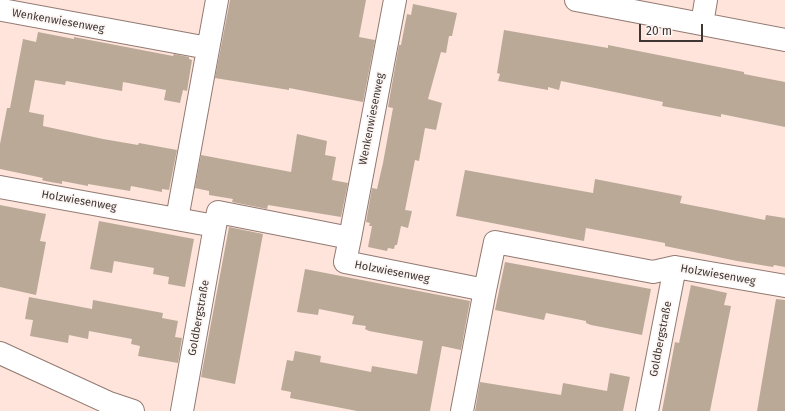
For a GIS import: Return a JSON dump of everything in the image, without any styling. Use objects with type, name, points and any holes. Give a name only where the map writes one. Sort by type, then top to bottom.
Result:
[{"type":"street","points":[[177,218],[217,0]]},
{"type":"street","name":"Wenkenwiesenweg","points":[[350,238],[395,0]]},
{"type":"street","points":[[576,0],[785,40]]},
{"type":"street","points":[[702,24],[706,0]]},
{"type":"street","name":"Wenkenwiesenweg","points":[[2,11],[208,48]]},
{"type":"street","name":"Holzwiesenweg","points":[[0,187],[215,226]]},
{"type":"street","points":[[215,226],[218,212],[350,238]]},
{"type":"street","name":"Goldbergstraße","points":[[182,411],[215,226]]},
{"type":"street","name":"Holzwiesenweg","points":[[350,238],[345,262],[485,290],[495,242],[653,272],[675,267],[785,286]]},
{"type":"street","name":"Goldbergstraße","points":[[647,411],[675,267]]},
{"type":"street","points":[[462,411],[485,290]]},
{"type":"street","points":[[0,353],[109,403],[133,411]]},
{"type":"building","points":[[230,0],[366,0],[359,37],[375,40],[363,102],[289,88],[289,90],[215,78]]},
{"type":"building","points":[[413,4],[457,13],[452,36],[449,36],[446,53],[441,52],[428,99],[442,103],[436,130],[425,128],[419,161],[415,160],[405,210],[412,211],[408,228],[401,226],[397,245],[395,245],[394,249],[388,248],[387,251],[368,247],[372,226],[369,226],[370,223],[366,222],[372,188],[377,189],[383,163],[393,108],[388,107],[399,45],[401,45],[407,14],[411,15]]},
{"type":"building","points":[[504,30],[608,48],[608,45],[744,72],[744,74],[785,82],[785,127],[721,114],[721,117],[662,106],[663,102],[561,81],[559,90],[548,87],[548,90],[498,81],[500,74],[497,73]]},
{"type":"building","points":[[38,32],[74,39],[74,37],[173,56],[174,54],[189,57],[189,59],[192,60],[187,91],[183,90],[180,103],[164,100],[166,90],[123,82],[122,91],[66,81],[65,85],[35,80],[29,112],[44,115],[43,126],[103,139],[138,145],[139,143],[177,150],[169,190],[162,189],[162,192],[131,186],[130,191],[62,181],[62,184],[45,181],[42,180],[43,178],[0,169],[0,144],[7,108],[10,108],[23,39],[36,42]]},
{"type":"building","points":[[297,134],[327,141],[325,155],[336,157],[332,180],[348,183],[341,217],[268,205],[267,209],[232,202],[233,199],[209,195],[209,191],[195,188],[201,155],[291,172]]},
{"type":"building","points":[[465,170],[593,193],[595,179],[682,196],[680,203],[765,220],[766,215],[785,218],[785,267],[774,265],[773,267],[737,261],[665,246],[665,243],[586,228],[584,241],[456,216]]},
{"type":"building","points":[[0,205],[46,214],[40,241],[46,242],[36,295],[0,287]]},
{"type":"building","points":[[99,221],[194,239],[185,287],[168,284],[169,277],[153,274],[154,268],[114,261],[112,273],[90,269]]},
{"type":"building","points":[[229,227],[263,234],[235,384],[201,377]]},
{"type":"building","points":[[505,262],[651,289],[642,335],[591,325],[586,323],[586,321],[546,313],[544,320],[495,310]]},
{"type":"building","points":[[305,269],[470,301],[461,350],[442,346],[430,411],[357,411],[290,398],[291,392],[281,390],[287,360],[293,361],[295,351],[321,356],[320,362],[371,372],[372,366],[417,374],[423,341],[369,331],[365,329],[366,326],[352,324],[354,316],[319,309],[318,315],[297,312]]},
{"type":"building","points":[[691,285],[727,293],[724,305],[731,306],[710,411],[662,411],[675,342],[679,343]]},
{"type":"building","points":[[29,297],[92,309],[93,300],[163,313],[162,318],[178,321],[175,337],[182,338],[178,363],[138,356],[140,346],[131,344],[132,339],[89,331],[88,339],[69,335],[68,343],[30,336],[33,320],[25,319]]},
{"type":"building","points":[[776,299],[785,300],[785,411],[757,411]]},
{"type":"building","points":[[610,373],[630,377],[623,411],[475,411],[480,382],[561,395],[563,383],[607,391]]}]
